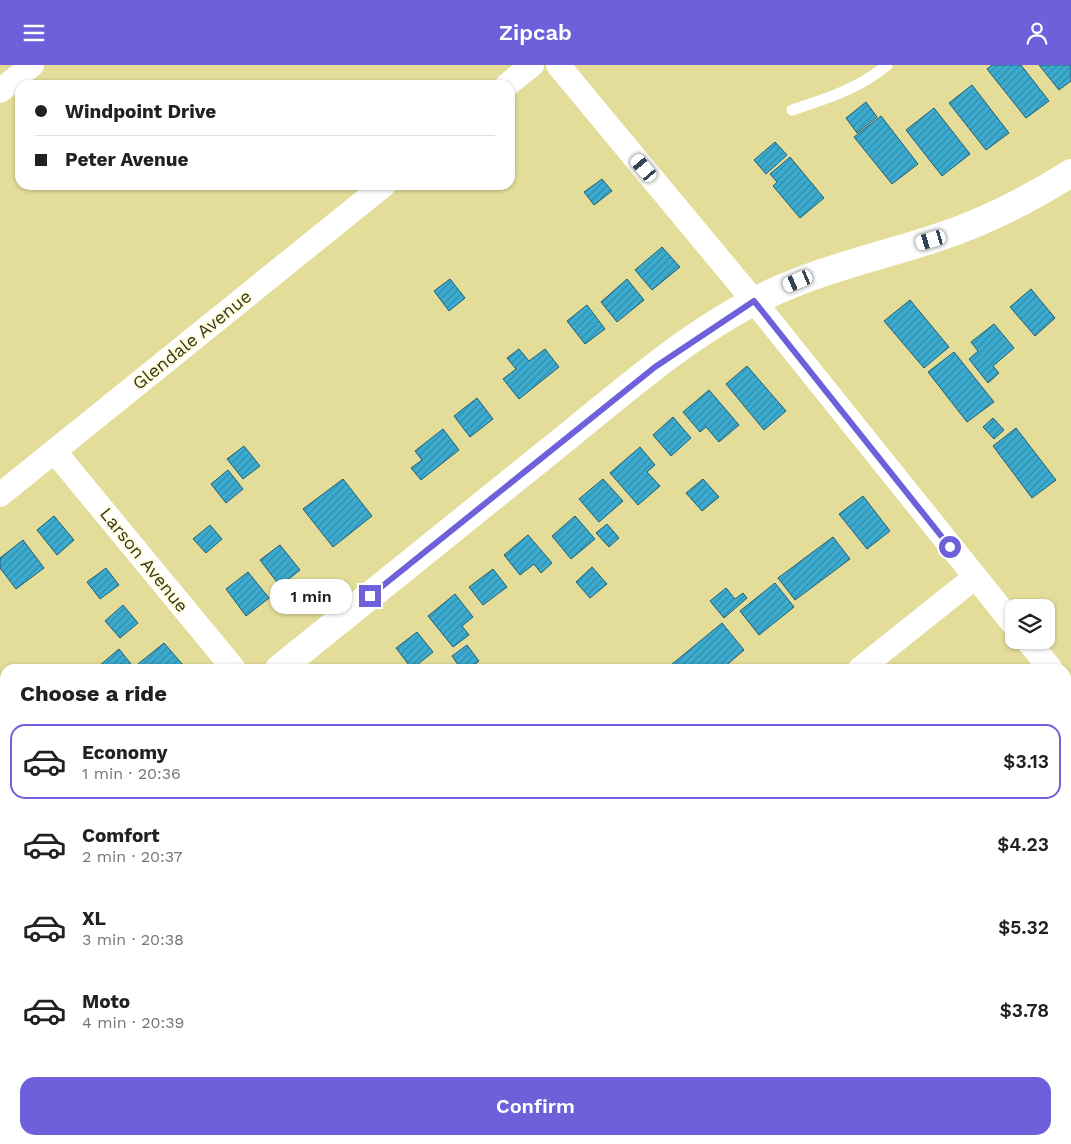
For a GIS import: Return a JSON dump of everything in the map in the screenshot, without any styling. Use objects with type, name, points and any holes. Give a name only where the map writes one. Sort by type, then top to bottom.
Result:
[{"type":"street","points":[[0,91],[32,65]]},
{"type":"street","points":[[513,80],[532,65]]},
{"type":"street","points":[[558,65],[754,301],[1005,614]]},
{"type":"street","points":[[285,664],[655,367],[754,301],[825,271],[950,233],[1014,205],[1071,173]]},
{"type":"street","name":"Glendale Avenue","points":[[0,495],[378,190]]},
{"type":"street","name":"Larson Avenue","points":[[55,452],[230,664]]},
{"type":"street","points":[[866,664],[974,577]]},
{"type":"street","points":[[1034,649],[1047,664]]},
{"type":"lane","points":[[792,110],[832,97],[876,74],[887,65]]},
{"type":"building","points":[[992,65],[1021,65],[1049,101],[1026,118],[987,69]]},
{"type":"building","points":[[1039,65],[1071,65],[1071,81],[1059,90]]},
{"type":"building","points":[[972,85],[1009,133],[986,150],[949,103]]},
{"type":"building","points":[[866,102],[877,117],[857,133],[846,118]]},
{"type":"building","points":[[934,108],[970,154],[942,176],[906,130]]},
{"type":"building","points":[[881,116],[918,164],[892,184],[854,137]]},
{"type":"building","points":[[775,142],[787,155],[766,174],[754,160]]},
{"type":"building","points":[[790,157],[824,198],[800,218],[773,186],[777,182],[770,174]]},
{"type":"building","points":[[602,179],[612,191],[594,205],[584,192]]},
{"type":"building","points":[[662,247],[680,267],[652,290],[635,270]]},
{"type":"building","points":[[450,279],[465,298],[449,311],[434,291]]},
{"type":"building","points":[[627,279],[644,300],[617,322],[601,302]]},
{"type":"building","points":[[1031,289],[1055,318],[1035,336],[1010,307]]},
{"type":"building","points":[[910,300],[949,347],[924,368],[884,321]]},
{"type":"building","points":[[587,305],[605,329],[585,344],[567,321]]},
{"type":"building","points":[[994,324],[1014,348],[993,366],[999,373],[988,383],[969,359],[978,351],[971,342]]},
{"type":"building","points":[[519,349],[529,361],[545,349],[559,367],[519,399],[503,379],[516,369],[507,358]]},
{"type":"building","points":[[954,352],[994,402],[967,422],[928,372]]},
{"type":"building","points":[[747,366],[786,411],[764,430],[726,384]]},
{"type":"building","points":[[709,390],[739,425],[719,442],[706,427],[700,432],[683,412]]},
{"type":"building","points":[[477,398],[493,419],[470,437],[454,416]]},
{"type":"building","points":[[673,417],[691,438],[671,456],[653,435]]},
{"type":"building","points":[[993,418],[1004,430],[994,439],[983,427]]},
{"type":"building","points":[[1016,428],[1056,480],[1032,498],[993,446]]},
{"type":"building","points":[[443,429],[459,450],[421,480],[411,468],[422,460],[415,451]]},
{"type":"building","points":[[244,446],[260,466],[243,479],[227,459]]},
{"type":"building","points":[[640,447],[655,465],[647,472],[660,486],[638,505],[610,473]]},
{"type":"building","points":[[228,470],[243,489],[226,503],[211,484]]},
{"type":"building","points":[[343,479],[372,516],[333,547],[303,509]]},
{"type":"building","points":[[603,479],[623,501],[599,522],[579,499]]},
{"type":"building","points":[[703,479],[719,497],[702,511],[686,493]]},
{"type":"building","points":[[863,496],[890,531],[867,549],[839,514]]},
{"type":"building","points":[[54,516],[74,540],[57,555],[37,530]]},
{"type":"building","points":[[575,516],[595,539],[571,559],[552,536]]},
{"type":"building","points":[[607,524],[619,538],[609,547],[596,533]]},
{"type":"building","points":[[210,525],[222,539],[206,553],[193,539]]},
{"type":"building","points":[[528,535],[552,563],[541,573],[534,564],[520,575],[504,555]]},
{"type":"building","points":[[833,537],[850,559],[795,600],[778,578]]},
{"type":"building","points":[[23,540],[44,568],[16,589],[0,568],[0,558]]},
{"type":"building","points":[[280,545],[300,570],[280,586],[260,560]]},
{"type":"building","points":[[592,567],[607,584],[590,598],[576,582]]},
{"type":"building","points":[[106,568],[119,585],[100,599],[87,582]]},
{"type":"building","points":[[493,569],[507,587],[483,605],[469,587]]},
{"type":"building","points":[[248,572],[269,598],[246,616],[226,589]]},
{"type":"building","points":[[775,583],[794,607],[759,635],[740,611]]},
{"type":"building","points":[[726,588],[735,599],[743,593],[747,598],[724,618],[710,601]]},
{"type":"building","points":[[455,594],[473,617],[462,626],[469,635],[453,647],[428,616]]},
{"type":"building","points":[[123,605],[138,623],[120,638],[105,621]]},
{"type":"building","points":[[722,623],[744,650],[728,664],[672,664]]},
{"type":"building","points":[[417,632],[433,652],[418,664],[408,664],[396,648]]},
{"type":"building","points":[[164,643],[182,664],[138,664]]},
{"type":"building","points":[[467,645],[479,661],[475,664],[458,664],[452,656]]},
{"type":"building","points":[[119,649],[131,664],[101,664]]},
{"type":"route","points":[[370,596],[665,359],[754,301],[950,547]]}]
